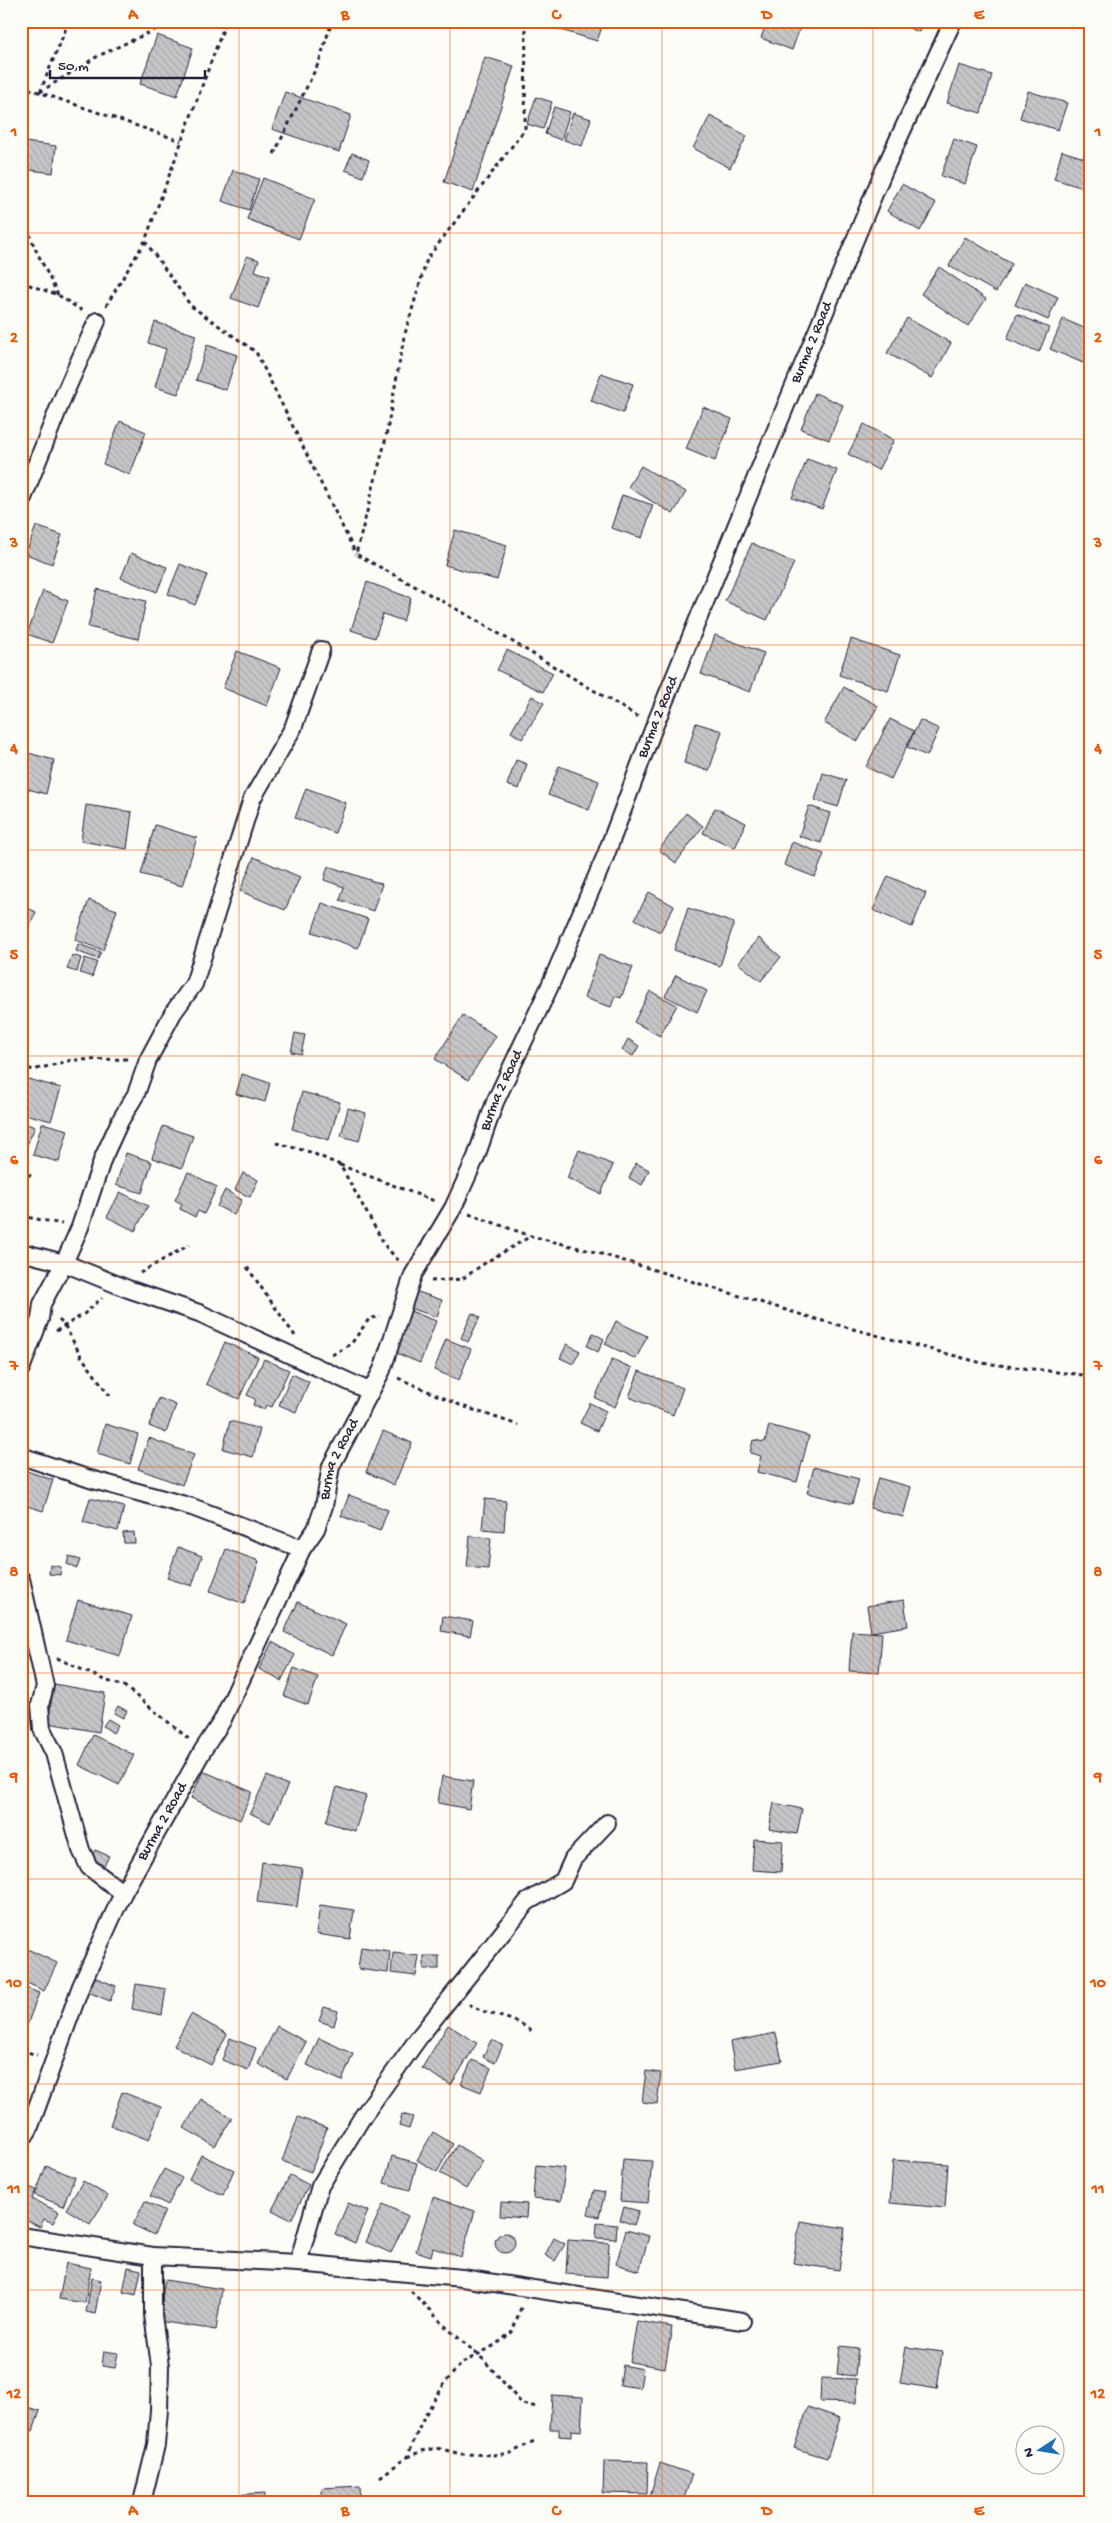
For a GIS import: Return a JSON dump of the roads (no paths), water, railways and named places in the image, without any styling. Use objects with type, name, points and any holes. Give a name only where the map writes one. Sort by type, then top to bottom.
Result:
[{"type":"street","name":"Burma 2 Road","points":[[21,2142],[29,2129],[81,1986],[123,1893],[203,1750],[222,1722],[302,1548],[316,1530],[324,1506],[331,1466],[352,1430],[369,1391],[382,1370],[411,1281],[453,1208],[476,1157],[495,1102],[549,988],[602,866],[654,727],[884,170],[953,21]]},
{"type":"street","points":[[21,503],[63,397],[97,321]]},
{"type":"street","points":[[21,1370],[40,1319],[42,1304],[80,1227],[103,1158],[136,1094],[148,1060],[173,1013],[194,984],[252,799],[293,728],[321,650]]},
{"type":"street","points":[[21,1252],[64,1262],[128,1289],[199,1313],[369,1391]]},
{"type":"street","points":[[21,1456],[90,1479],[192,1507],[302,1548]]},
{"type":"street","points":[[21,1579],[46,1686],[40,1705],[42,1729],[54,1753],[81,1850],[89,1867],[123,1893]]},
{"type":"street","points":[[298,2263],[320,2186],[363,2116],[455,1993],[527,1902],[563,1881],[573,1859],[607,1823]]},
{"type":"street","points":[[21,2236],[153,2256],[298,2263],[402,2272],[527,2288],[742,2321]]},
{"type":"street","points":[[142,2502],[156,2445],[159,2410],[160,2366],[153,2315],[153,2256]]}]
